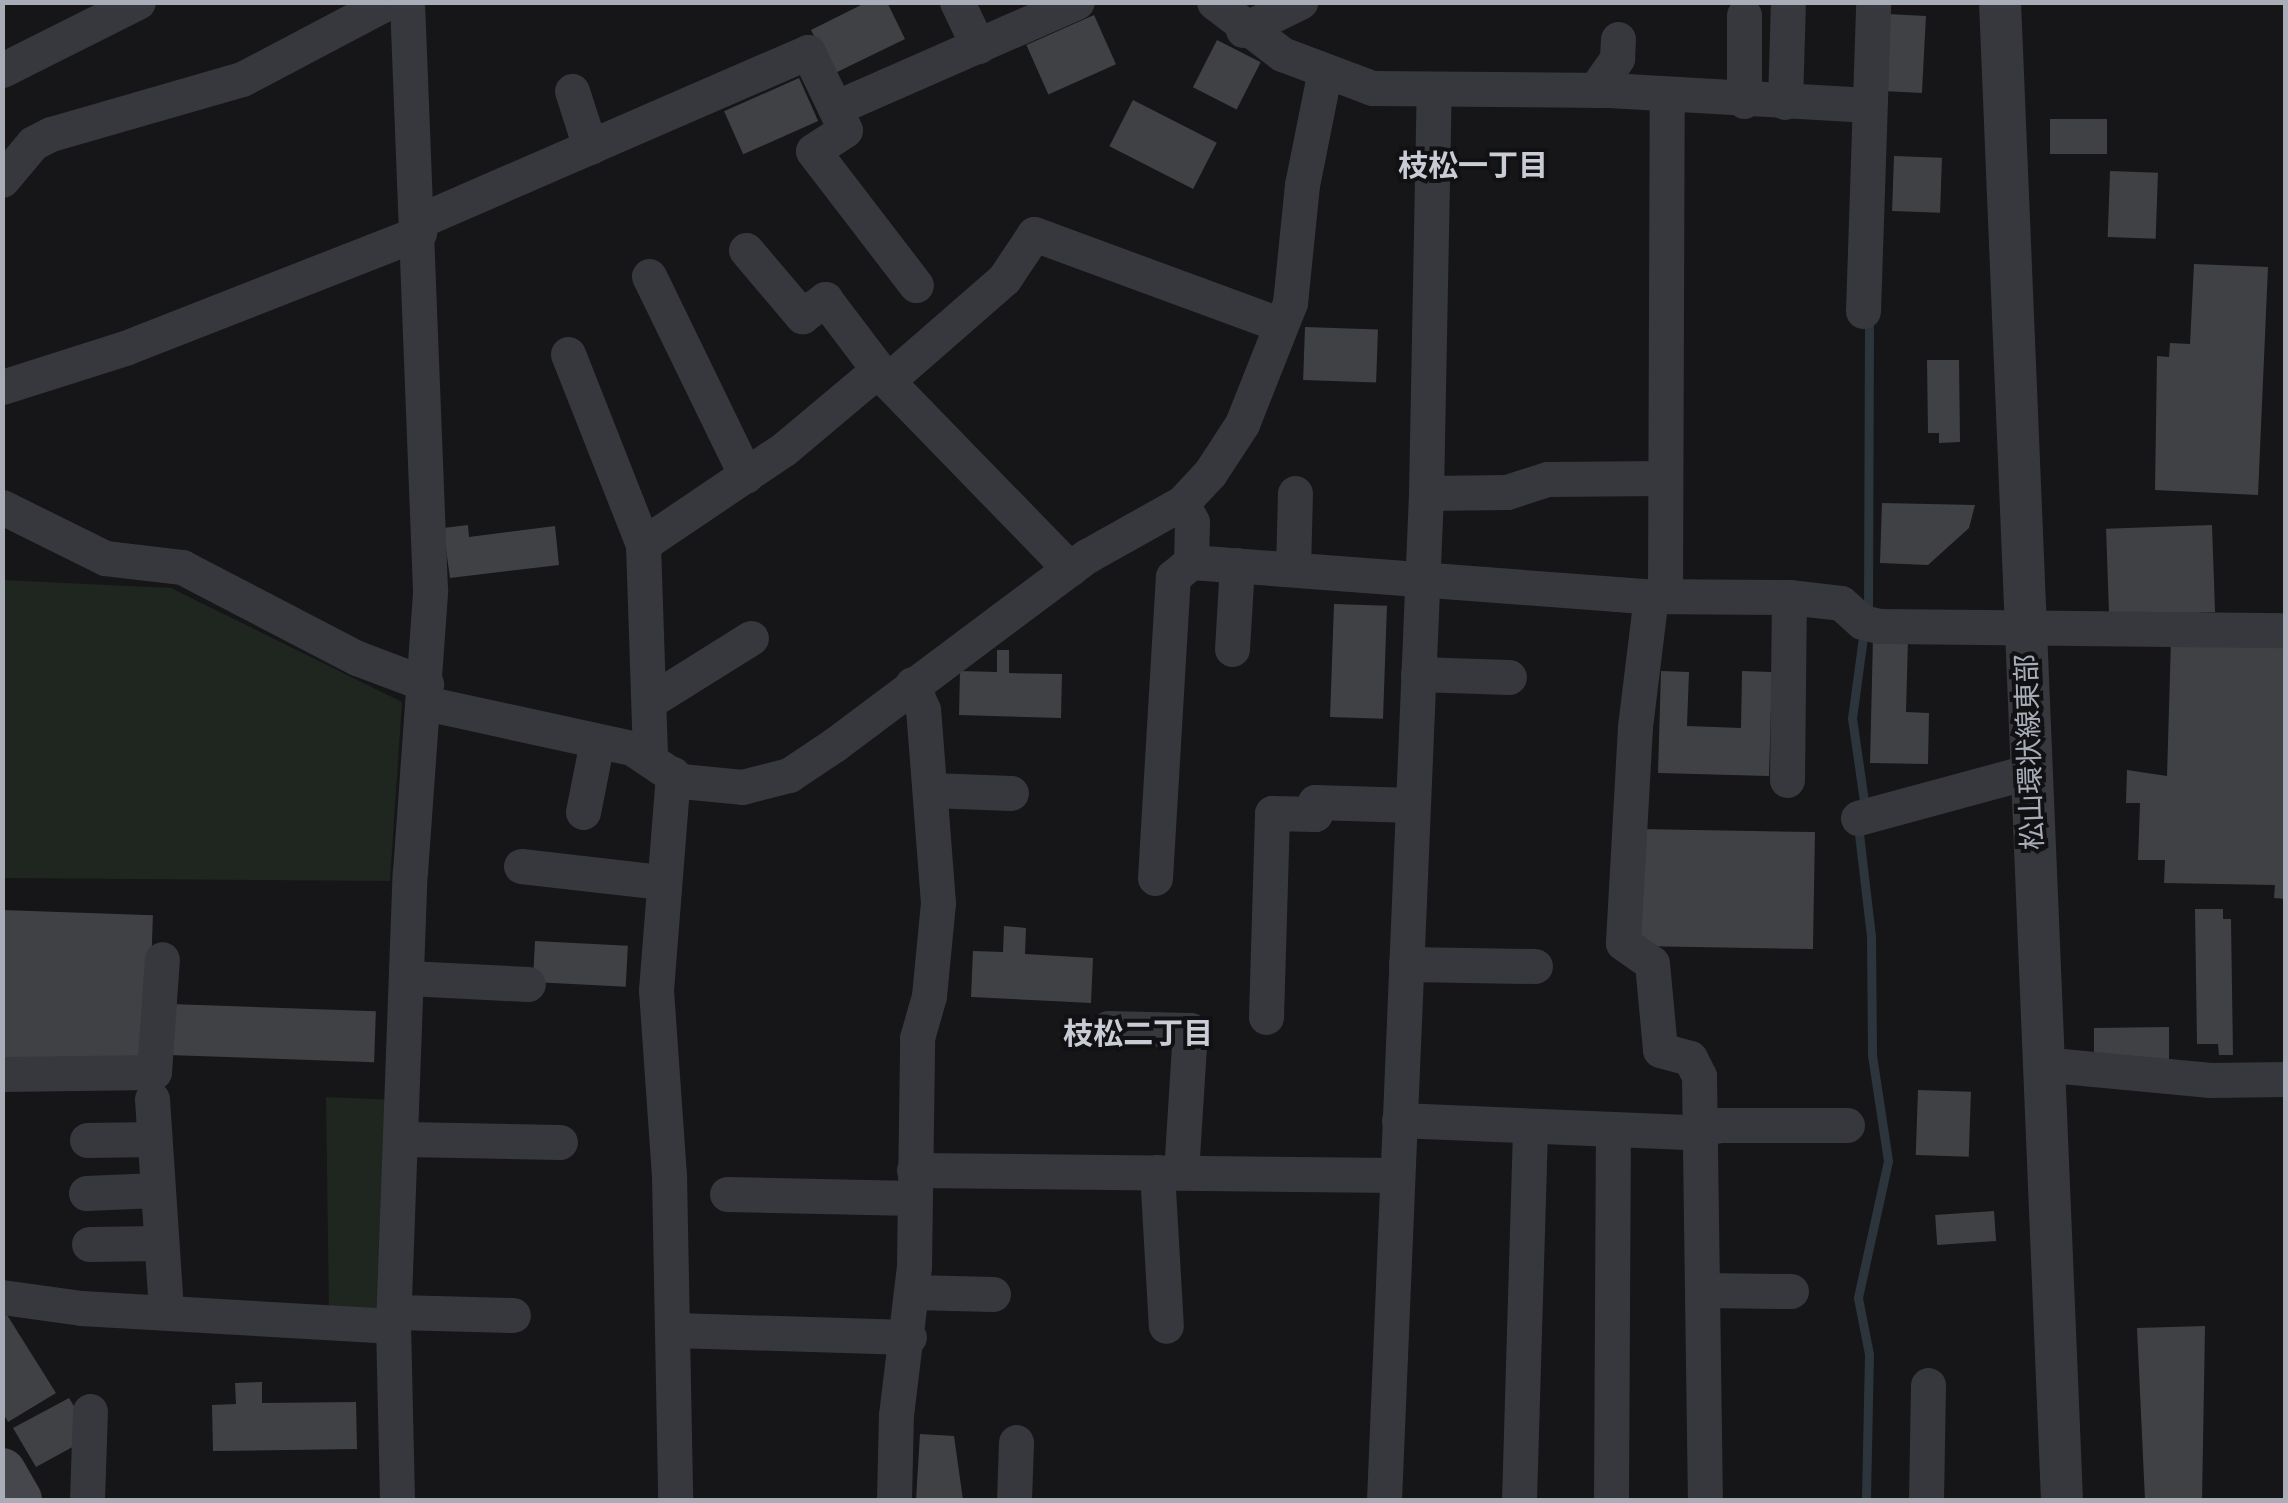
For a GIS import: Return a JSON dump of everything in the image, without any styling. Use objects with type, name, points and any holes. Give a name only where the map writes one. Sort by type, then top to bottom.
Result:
[{"type":"main road","points":[[2,1472],[18,1500]]},
{"type":"street","points":[[2,70],[138,2]]},
{"type":"street","points":[[2,180],[33,144],[51,134],[242,80],[388,2]]},
{"type":"street","points":[[397,1500],[395,1319],[408,978],[430,590],[419,227],[407,2]]},
{"type":"street","points":[[956,2],[978,46]]},
{"type":"street","points":[[836,108],[1077,2]]},
{"type":"street","points":[[1214,2],[1243,30],[1324,75],[1372,88],[1434,92],[1595,90],[1667,97],[1870,105]]},
{"type":"street","points":[[1243,30],[1300,2]]},
{"type":"street","points":[[1785,102],[1788,2]]},
{"type":"street","points":[[1864,311],[1872,2]]},
{"type":"street","name":"松山環状線東部","points":[[2000,2],[2062,1500]]},
{"type":"street","points":[[1744,14],[1744,101]]},
{"type":"street","points":[[1595,90],[1617,58],[1618,38]]},
{"type":"street","points":[[2,388],[124,348],[419,227],[590,146],[808,52],[846,130],[812,151],[916,285]]},
{"type":"street","points":[[2,508],[105,558],[182,567],[426,693],[598,741],[661,766],[681,781],[742,786],[789,775],[1070,569],[1182,503],[1242,424],[1281,325],[1324,75]]},
{"type":"street","points":[[572,92],[590,146]]},
{"type":"street","points":[[1384,1500],[1426,493],[1434,92]]},
{"type":"street","points":[[1667,97],[1666,478],[1658,596],[1634,727],[1622,943],[1652,963],[1660,1050],[1697,1064],[1702,1128],[1705,1500]]},
{"type":"street","points":[[643,544],[746,476],[883,376],[1004,279],[1034,234],[1281,325]]},
{"type":"street","points":[[746,250],[802,316],[825,299],[883,376],[1070,569]]},
{"type":"street","points":[[649,276],[746,476]]},
{"type":"street","points":[[568,354],[643,544],[650,701],[661,766],[658,1047],[674,1330],[675,1500]]},
{"type":"street","points":[[1426,493],[1508,492],[1547,479],[1666,478]]},
{"type":"street","points":[[1293,569],[1295,493]]},
{"type":"street","points":[[1182,503],[1192,522],[1191,562]]},
{"type":"street","points":[[1155,878],[1174,577],[1191,562],[1658,596],[1788,597],[1841,603],[1862,622],[1878,626],[2286,630]]},
{"type":"street","points":[[1232,649],[1237,565]]},
{"type":"street","points":[[1787,780],[1788,597]]},
{"type":"street","points":[[650,701],[751,638]]},
{"type":"street","points":[[1418,674],[1510,677]]},
{"type":"street","points":[[894,1500],[896,1416],[912,1292],[917,1038],[929,996],[938,904],[923,710],[912,684]]},
{"type":"street","points":[[583,812],[598,741]]},
{"type":"street","points":[[1858,818],[2030,771]]},
{"type":"street","points":[[931,790],[1011,792]]},
{"type":"street","points":[[1266,1017],[1272,813],[1314,814],[1315,802],[1412,805]]},
{"type":"street","points":[[520,866],[662,882]]},
{"type":"street","points":[[2,1074],[154,1072],[162,959]]},
{"type":"street","points":[[1406,964],[1535,966]]},
{"type":"street","points":[[408,978],[528,984]]},
{"type":"street","points":[[1108,1028],[1190,1030],[1169,1172],[1166,1326]]},
{"type":"street","points":[[2041,1064],[2210,1080],[2286,1079]]},
{"type":"street","points":[[152,1099],[166,1312]]},
{"type":"street","points":[[1399,1120],[1613,1130],[1848,1125]]},
{"type":"street","points":[[1520,1500],[1530,1126]]},
{"type":"street","points":[[1611,1500],[1613,1130]]},
{"type":"street","points":[[87,1140],[152,1139]]},
{"type":"street","points":[[404,1139],[560,1142]]},
{"type":"street","points":[[727,1194],[1169,1172],[1397,1175]]},
{"type":"street","points":[[86,1193],[156,1190]]},
{"type":"street","points":[[89,1244],[162,1242]]},
{"type":"street","points":[[1703,1290],[1790,1291]]},
{"type":"street","points":[[912,1292],[993,1294]]},
{"type":"street","points":[[2,1297],[166,1312],[395,1319],[513,1315]]},
{"type":"street","points":[[674,1330],[909,1337]]},
{"type":"street","points":[[1926,1500],[1928,1385]]},
{"type":"street","points":[[87,1500],[90,1411]]},
{"type":"street","points":[[1014,1500],[1016,1442]]},
{"type":"shaded area","points":[[3,580],[171,588],[402,702],[390,881],[3,878]]},
{"type":"shaded area","points":[[326,1097],[397,1100],[389,1307],[329,1314]]},
{"type":"building","points":[[867,2],[887,2],[905,39],[833,74],[811,30]]},
{"type":"building","points":[[1887,14],[1926,16],[1922,93],[1883,91]]},
{"type":"building","points":[[1094,15],[1116,64],[1048,94],[1026,45]]},
{"type":"building","points":[[1217,40],[1261,62],[1237,109],[1193,87]]},
{"type":"building","points":[[799,78],[818,121],[743,154],[724,111]]},
{"type":"building","points":[[1133,100],[1217,143],[1193,189],[1109,146]]},
{"type":"building","points":[[2050,119],[2107,119],[2107,154],[2050,154]]},
{"type":"building","points":[[1894,156],[1942,158],[1940,213],[1892,211]]},
{"type":"building","points":[[2110,171],[2158,173],[2156,239],[2108,237]]},
{"type":"building","points":[[2194,264],[2268,267],[2258,495],[2155,490],[2157,356],[2169,357],[2170,343],[2190,344]]},
{"type":"building","points":[[1305,327],[1378,330],[1376,383],[1303,380]]},
{"type":"building","points":[[1927,360],[1959,360],[1960,442],[1939,443],[1939,433],[1928,433]]},
{"type":"building","points":[[1882,503],[1975,505],[1969,528],[1928,565],[1880,563]]},
{"type":"building","points":[[468,525],[469,537],[555,526],[559,565],[450,578],[443,528]]},
{"type":"building","points":[[2212,525],[2215,612],[2109,616],[2106,529]]},
{"type":"building","points":[[1334,604],[1387,606],[1383,719],[1330,717]]},
{"type":"building","points":[[1873,637],[1908,639],[1906,712],[1929,713],[1928,764],[1870,763]]},
{"type":"building","points":[[2171,639],[2286,642],[2286,899],[2274,898],[2275,885],[2164,883],[2165,860],[2138,860],[2140,803],[2126,803],[2127,770],[2167,776]]},
{"type":"building","points":[[997,650],[1009,650],[1009,673],[1062,674],[1061,718],[959,715],[960,671],[997,672]]},
{"type":"building","points":[[1661,671],[1689,672],[1687,726],[1741,728],[1742,671],[1772,672],[1769,776],[1658,773]]},
{"type":"building","points":[[1639,829],[1815,832],[1813,949],[1637,946]]},
{"type":"building","points":[[2195,909],[2223,909],[2223,919],[2231,919],[2233,1055],[2219,1055],[2218,1044],[2197,1044]]},
{"type":"building","points":[[2,910],[153,915],[148,1068],[2,1063]]},
{"type":"building","points":[[1004,926],[1026,928],[1025,954],[1093,958],[1091,1003],[971,997],[973,951],[1003,952]]},
{"type":"building","points":[[535,941],[628,946],[626,987],[533,982]]},
{"type":"building","points":[[170,1004],[376,1011],[374,1062],[168,1055]]},
{"type":"building","points":[[2169,1027],[2169,1064],[2094,1059],[2094,1028]]},
{"type":"building","points":[[1918,1090],[1971,1092],[1969,1157],[1916,1155]]},
{"type":"building","points":[[1994,1211],[1996,1241],[1937,1245],[1935,1215]]},
{"type":"building","points":[[2,1307],[56,1393],[8,1422],[2,1411]]},
{"type":"building","points":[[2205,1326],[2202,1500],[2145,1500],[2137,1328]]},
{"type":"building","points":[[262,1382],[262,1403],[356,1402],[357,1449],[213,1451],[212,1405],[236,1404],[235,1383]]},
{"type":"building","points":[[69,1398],[80,1416],[78,1444],[36,1467],[13,1428]]},
{"type":"building","points":[[920,1434],[954,1436],[963,1500],[916,1500]]},
{"type":"waterway","points":[[1868,613],[1869,319]]},
{"type":"waterway","points":[[1863,637],[1852,718],[1864,801]]},
{"type":"waterway","points":[[1859,834],[1871,936],[1872,1055],[1888,1161],[1858,1298],[1869,1354],[1866,1500]]},
{"type":"district","name":"枝松一丁目","points":[[1473,166]]},
{"type":"district","name":"枝松二丁目","points":[[1138,1034]]}]
